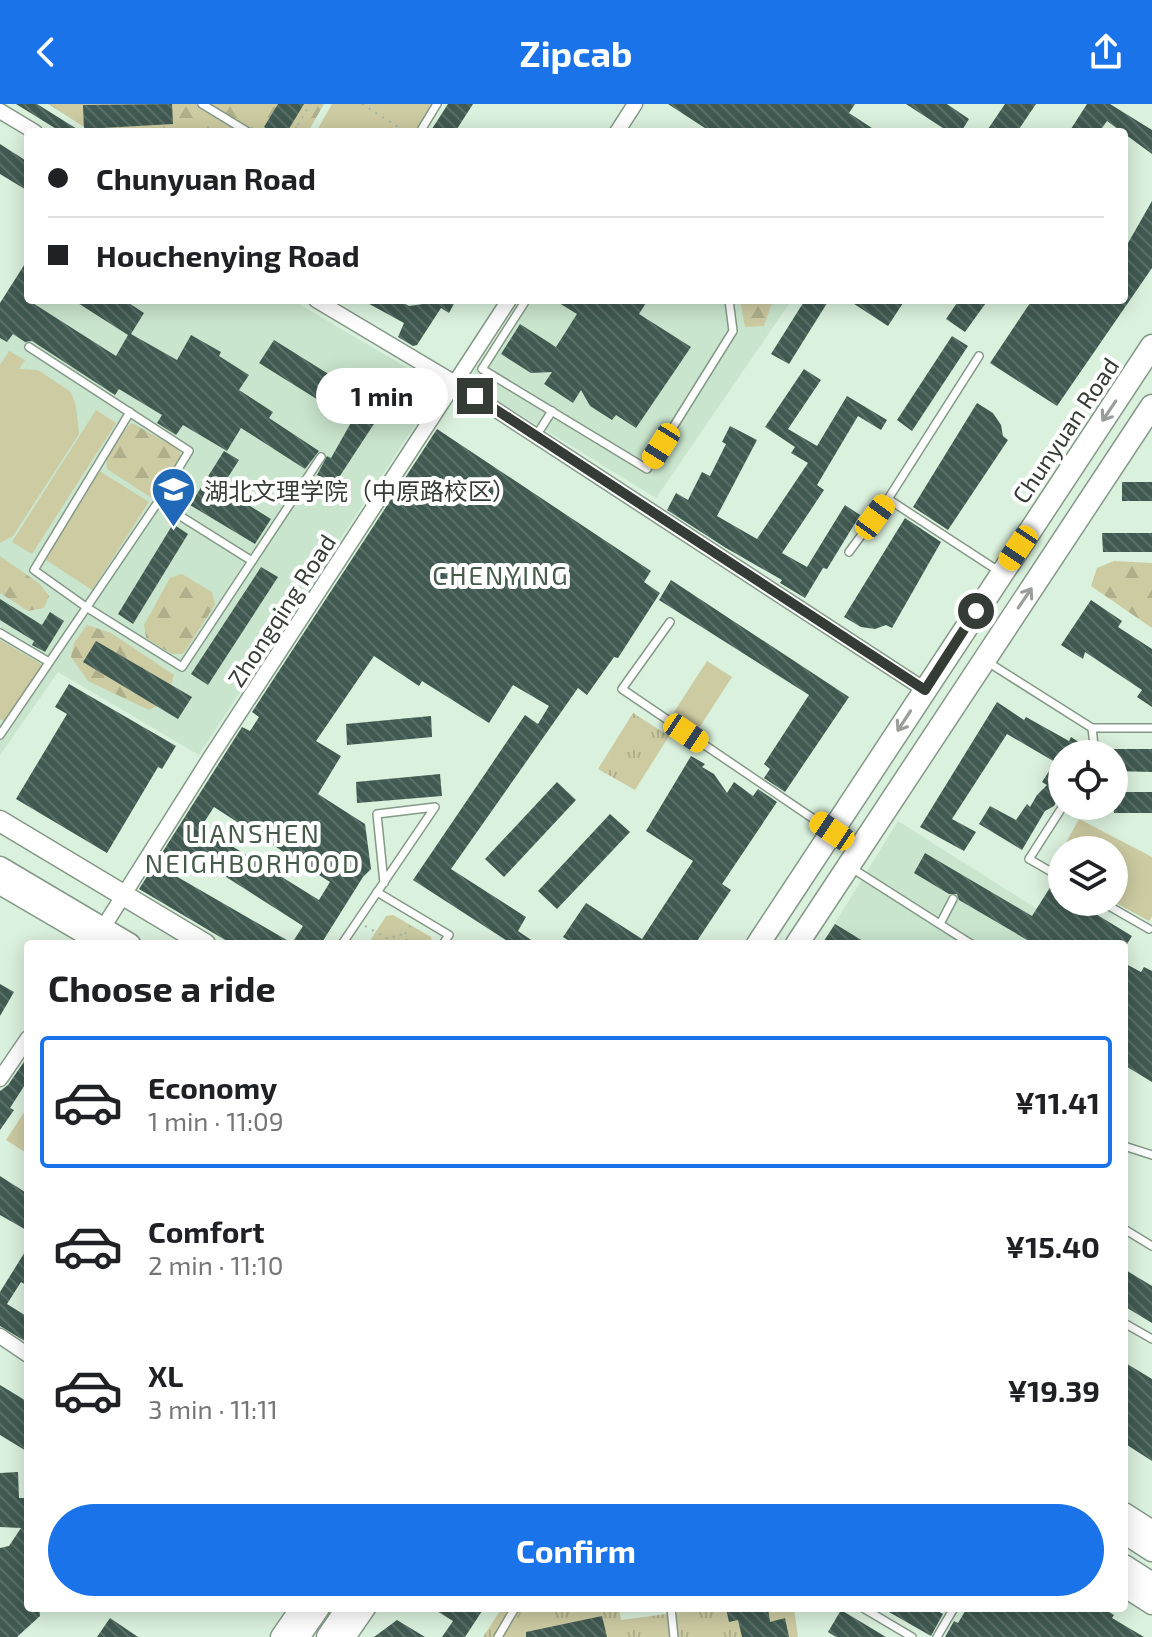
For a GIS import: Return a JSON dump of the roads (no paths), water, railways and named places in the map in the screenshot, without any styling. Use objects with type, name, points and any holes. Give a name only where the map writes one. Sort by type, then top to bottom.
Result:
[{"type":"main road","name":"Chunyuan Road","points":[[761,940],[1152,346]]},
{"type":"main road","points":[[800,940],[1152,406]]},
{"type":"main road","points":[[298,1637],[315,1612]]},
{"type":"main road","points":[[328,1637],[345,1612]]},
{"type":"street","points":[[620,128],[635,104]]},
{"type":"street","points":[[0,111],[28,128]]},
{"type":"street","points":[[323,304],[455,383],[925,690]]},
{"type":"street","name":"Zhongqing Road","points":[[98,939],[210,758],[506,304]]},
{"type":"street","points":[[0,821],[121,899],[175,940]]},
{"type":"street","points":[[0,836],[198,940]]},
{"type":"street","points":[[0,867],[98,939]]},
{"type":"street","points":[[0,884],[98,939]]},
{"type":"street","points":[[0,1079],[24,1044]]},
{"type":"street","points":[[0,1336],[24,1352]]},
{"type":"street","points":[[1128,1516],[1152,1531]]},
{"type":"street","points":[[1128,1536],[1152,1551]]},
{"type":"street","points":[[1128,1568],[1152,1583]]},
{"type":"street","points":[[1128,1589],[1152,1604]]},
{"type":"street","points":[[281,1637],[298,1612]]},
{"type":"street","points":[[345,1637],[362,1612]]},
{"type":"lane","points":[[202,104],[241,128]]},
{"type":"lane","points":[[422,128],[437,104]]},
{"type":"lane","points":[[523,304],[482,369],[647,469],[733,331],[730,304]]},
{"type":"lane","points":[[0,735],[3,725],[158,502],[189,451],[29,347]]},
{"type":"lane","points":[[849,552],[888,499],[979,356]]},
{"type":"lane","points":[[536,436],[552,411]]},
{"type":"lane","points":[[130,412],[34,570],[86,607],[182,667],[321,457]]},
{"type":"lane","points":[[888,499],[1002,573]]},
{"type":"lane","points":[[158,502],[252,561]]},
{"type":"lane","points":[[670,622],[622,689],[832,831]]},
{"type":"lane","points":[[0,633],[49,662]]},
{"type":"lane","points":[[984,660],[1092,728],[1152,728]]},
{"type":"lane","points":[[1092,728],[1093,740]]},
{"type":"lane","points":[[345,940],[384,883],[435,807],[377,814],[384,883]]},
{"type":"lane","points":[[1048,870],[1029,859],[1054,820]]},
{"type":"lane","points":[[848,866],[965,940]]},
{"type":"lane","points":[[377,892],[449,935],[446,940]]},
{"type":"lane","points":[[940,924],[953,899]]},
{"type":"lane","points":[[1126,916],[1149,929]]},
{"type":"lane","points":[[1128,1147],[1152,1155]]},
{"type":"lane","points":[[1128,1231],[1152,1246]]},
{"type":"lane","points":[[1128,1325],[1152,1339]]},
{"type":"lane","points":[[498,1637],[513,1612]]},
{"type":"lane","points":[[671,1612],[674,1637]]},
{"type":"lane","points":[[870,1612],[912,1637]]},
{"type":"lane","points":[[937,1637],[952,1612]]},
{"type":"place","name":"湖北文理学院（中原路校区）","points":[[173,529]]},
{"type":"district","name":"CHENYING","points":[[501,574]]},
{"type":"district","name":"LIANSHEN NEIGHBORHOOD","points":[[253,847]]}]
